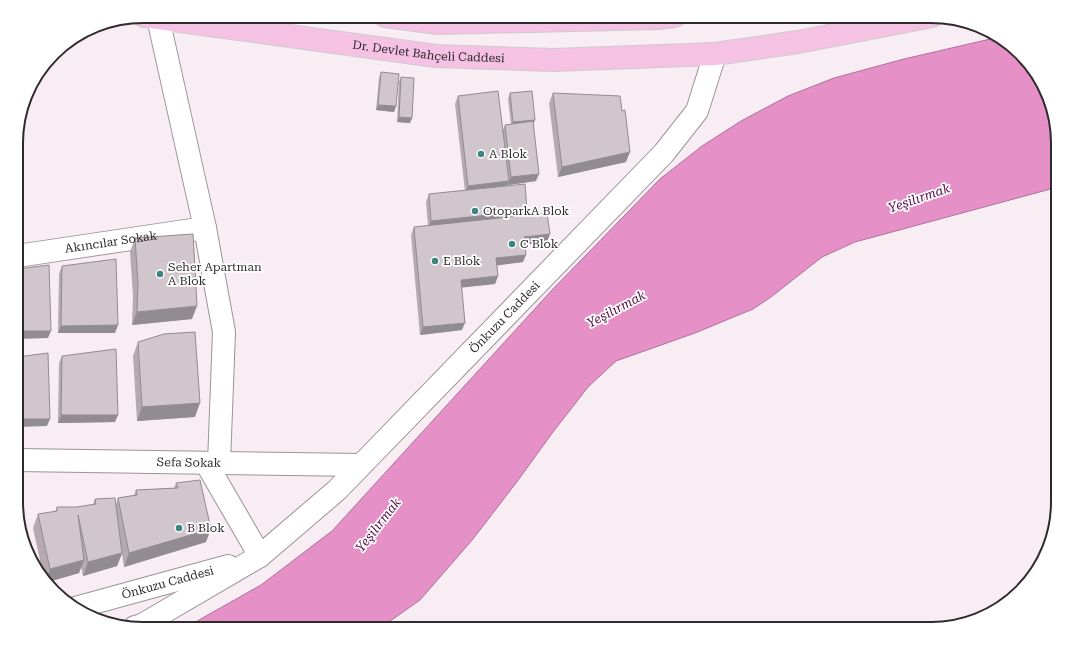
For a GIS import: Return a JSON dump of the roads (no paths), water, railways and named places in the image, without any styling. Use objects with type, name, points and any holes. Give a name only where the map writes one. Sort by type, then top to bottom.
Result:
[{"type":"main road","name":"Dr. Devlet Bahçeli Caddesi","points":[[195,23],[436,56],[552,60],[715,54],[798,42],[896,23]]},
{"type":"street","points":[[153,23],[205,228],[224,332],[213,463],[260,556]]},
{"type":"street","name":"Önkuzu Caddesi","points":[[147,622],[260,556],[336,490],[361,465],[664,154],[697,111],[715,54]]},
{"type":"street","name":"Akıncılar Sokak","points":[[23,255],[205,228]]},
{"type":"street","name":"Sefa Sokak","points":[[23,460],[361,465]]},
{"type":"street","name":"Önkuzu Caddesi","points":[[83,606],[260,556]]},
{"type":"water","name":"Yeşilırmak","points":[[991,39],[1016,58],[1035,83],[1047,112],[1051,135],[1051,189],[855,242],[822,257],[771,297],[753,309],[695,333],[616,361],[588,387],[473,539],[420,600],[389,622],[195,622],[261,585],[332,531],[552,290],[660,179],[702,146],[741,121],[788,96],[834,78],[904,59]]},
{"type":"place","name":"A Blok","points":[[481,154]]},
{"type":"place","name":"OtoparkA Blok","points":[[475,211]]},
{"type":"place","name":"C Blok","points":[[512,244]]},
{"type":"place","name":"E Blok","points":[[435,261]]},
{"type":"place","name":"Seher Apartman A Blok","points":[[160,274]]},
{"type":"place","name":"B Blok","points":[[179,528]]}]
